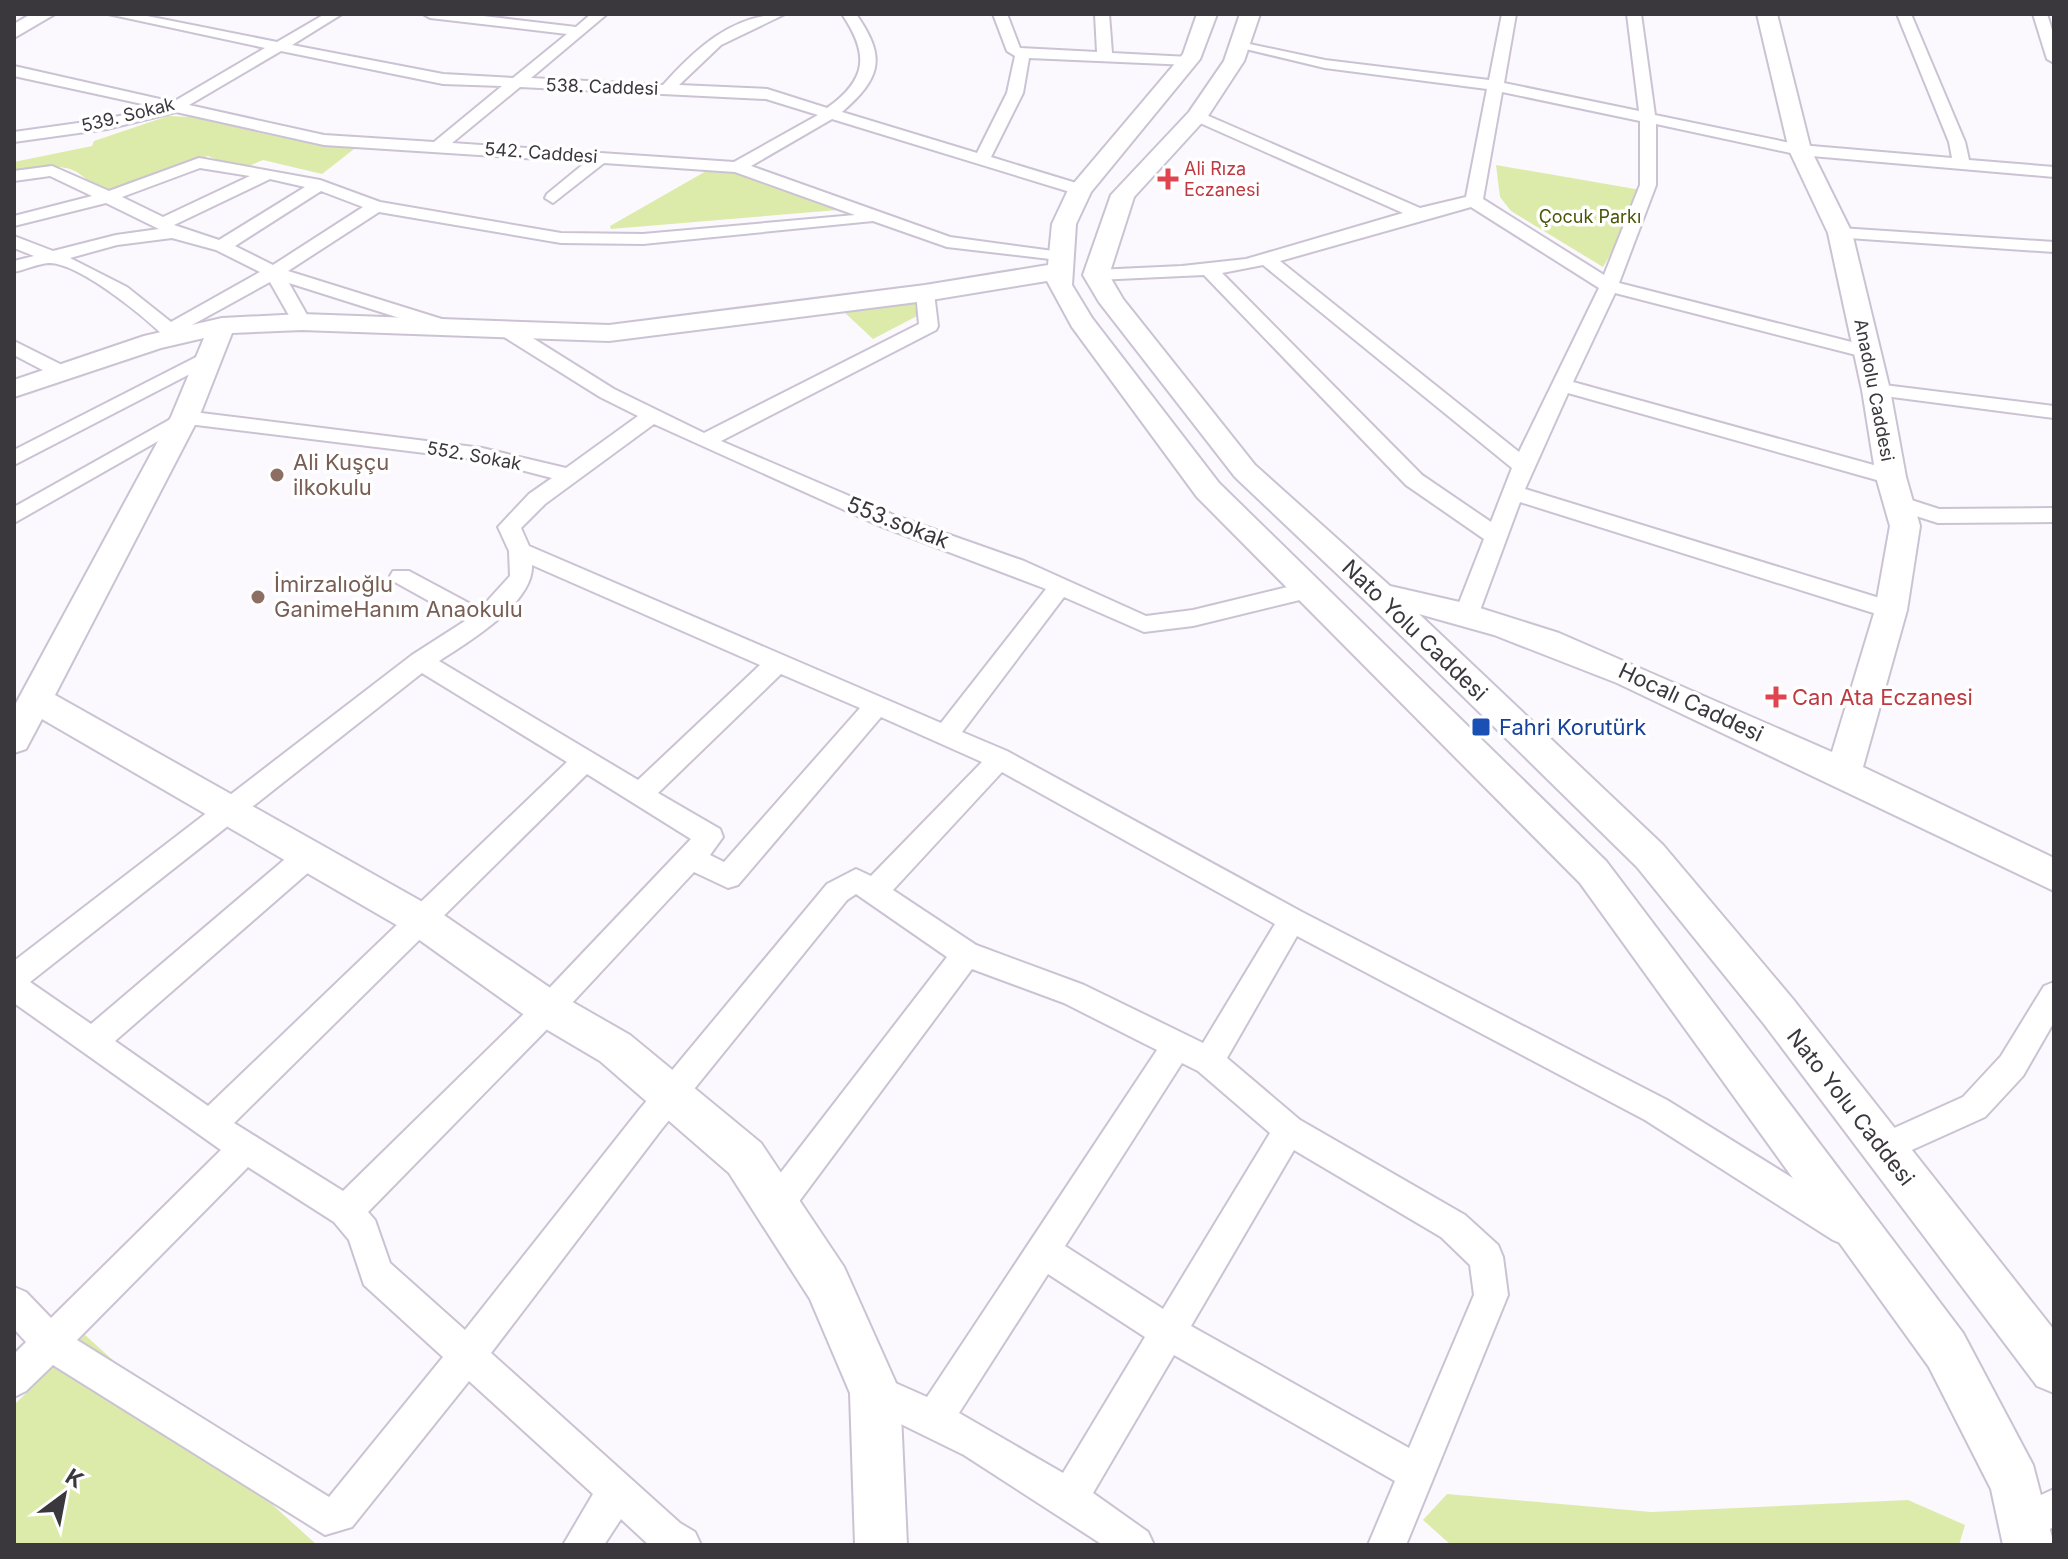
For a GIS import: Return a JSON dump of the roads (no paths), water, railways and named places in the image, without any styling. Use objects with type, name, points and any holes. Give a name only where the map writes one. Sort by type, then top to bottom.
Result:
[{"type":"street","points":[[14,32],[45,14]]},
{"type":"street","name":"538. Caddesi","points":[[115,14],[277,49],[443,79],[516,85],[767,94],[1080,190]]},
{"type":"street","name":"539. Sokak","points":[[14,137],[107,124],[173,108],[335,14]]},
{"type":"street","points":[[430,14],[577,31]]},
{"type":"street","points":[[439,146],[600,14]]},
{"type":"street","points":[[667,89],[703,47],[719,37],[778,14]]},
{"type":"street","points":[[737,167],[833,113],[865,80],[872,54],[866,33],[849,14]]},
{"type":"street","points":[[1000,14],[1014,51],[1189,61]]},
{"type":"street","points":[[1102,14],[1105,57]]},
{"type":"street","points":[[1207,14],[1189,61],[1080,190],[1064,224],[1060,271],[1081,321],[1208,490],[1593,872],[1946,1350],[2036,1525]]},
{"type":"street","points":[[1474,201],[1509,14]]},
{"type":"street","points":[[1467,613],[1523,466],[1609,286],[1648,185],[1647,119],[1634,14]]},
{"type":"street","name":"Anadolu Caddesi","points":[[1767,14],[1800,150],[1840,233],[1905,526],[1891,610],[1844,772]]},
{"type":"street","points":[[1904,14],[1957,142],[1961,162]]},
{"type":"street","points":[[2040,14],[2054,59]]},
{"type":"street","points":[[1868,352],[1609,286],[1474,201],[1415,212],[1266,259],[1209,270],[1096,275],[1123,195],[1197,116],[1234,61],[1245,30],[1325,64],[1497,86],[1800,150],[2054,172]]},
{"type":"street","points":[[982,159],[1015,93],[1023,53]]},
{"type":"street","name":"542. Caddesi","points":[[14,71],[324,140],[737,167],[947,242],[1060,271]]},
{"type":"street","points":[[1197,116],[1415,212]]},
{"type":"street","points":[[553,198],[602,157]]},
{"type":"street","points":[[14,221],[108,197],[199,163],[320,185],[376,206],[561,238],[643,239],[879,218]]},
{"type":"street","points":[[14,176],[52,171],[168,229],[222,246],[274,272],[454,329]]},
{"type":"street","points":[[14,267],[43,257],[168,229],[268,174]]},
{"type":"street","points":[[222,246],[320,185]]},
{"type":"street","points":[[173,333],[376,206]]},
{"type":"street","points":[[1840,233],[2054,247]]},
{"type":"street","points":[[14,241],[43,257],[84,270],[161,320],[173,333]]},
{"type":"street","points":[[1266,259],[1523,466]]},
{"type":"street","points":[[1209,270],[1414,480],[1497,537]]},
{"type":"street","points":[[14,389],[173,333],[222,326],[302,322],[609,333],[935,292],[1060,271]]},
{"type":"street","points":[[274,272],[302,322]]},
{"type":"street","name":"Nato Yolu Caddesi","points":[[1096,275],[1112,302],[1245,471],[1380,595],[1650,856],[2054,1369]]},
{"type":"street","points":[[704,441],[929,326],[935,292]]},
{"type":"street","points":[[14,740],[185,417],[222,326]]},
{"type":"street","name":"553.sokak","points":[[508,331],[607,393],[704,441],[888,521],[1016,566],[1144,624],[1193,618],[1308,590]]},
{"type":"street","points":[[14,347],[61,372]]},
{"type":"street","points":[[14,458],[210,356]]},
{"type":"street","points":[[1562,385],[1895,490],[1938,516],[2054,515]]},
{"type":"street","points":[[1876,390],[2054,412]]},
{"type":"street","points":[[14,978],[421,661],[483,621],[521,578],[520,551],[509,527],[537,499],[652,416]]},
{"type":"street","points":[[14,516],[185,417]]},
{"type":"street","name":"552. Sokak","points":[[185,417],[482,454],[570,476]]},
{"type":"street","points":[[1515,493],[1891,610]]},
{"type":"street","points":[[520,551],[998,758],[1292,920],[1656,1110],[1869,1243]]},
{"type":"street","points":[[401,576],[483,621]]},
{"type":"street","points":[[946,735],[1060,586]]},
{"type":"street","name":"Hocalı Caddesi","points":[[1308,590],[1380,595],[1467,613],[1603,662],[1844,772],[2054,876]]},
{"type":"street","points":[[346,1211],[548,1009],[710,837],[421,661]]},
{"type":"street","points":[[639,795],[779,661]]},
{"type":"street","points":[[37,700],[421,920],[548,1009],[615,1048],[745,1158],[827,1283],[875,1392],[881,1545]]},
{"type":"street","points":[[689,857],[728,877],[877,705]]},
{"type":"street","points":[[875,890],[988,774],[998,758]]},
{"type":"street","points":[[210,1125],[583,762]]},
{"type":"street","points":[[92,1042],[308,856]]},
{"type":"street","points":[[14,1304],[52,1344],[325,1516],[339,1514],[357,1486],[467,1356],[667,1095],[837,892],[856,880],[966,954],[1074,994],[1209,1061],[1289,1130],[1453,1226],[1486,1257],[1491,1295],[1387,1545]]},
{"type":"street","points":[[1209,1061],[1292,920]]},
{"type":"street","points":[[777,1204],[966,954]]},
{"type":"street","points":[[14,987],[210,1125],[346,1211],[363,1231],[376,1273],[667,1536],[682,1545]]},
{"type":"street","points":[[1883,1148],[1974,1107],[2012,1066],[2054,995]]},
{"type":"street","points":[[935,1417],[1177,1045]]},
{"type":"street","points":[[1069,1498],[1289,1130]]},
{"type":"street","points":[[14,1379],[246,1147]]},
{"type":"street","points":[[1041,1250],[1168,1332],[1415,1472]]},
{"type":"street","points":[[875,1392],[935,1417],[1069,1498],[1135,1545]]},
{"type":"street","points":[[582,1545],[617,1491]]},
{"type":"place","name":"Ali Rıza Eczanesi","points":[[1168,179]]},
{"type":"place","name":"Ali Kuşçu ilkokulu","points":[[277,475]]},
{"type":"place","name":"İmirzalıoğlu GanimeHanım Anaokulu","points":[[258,597]]},
{"type":"place","name":"Can Ata Eczanesi","points":[[1776,697]]},
{"type":"place","name":"Fahri Korutürk","points":[[1481,727]]},
{"type":"park label","name":"Çocuk Parkı","points":[[1590,217]]}]
